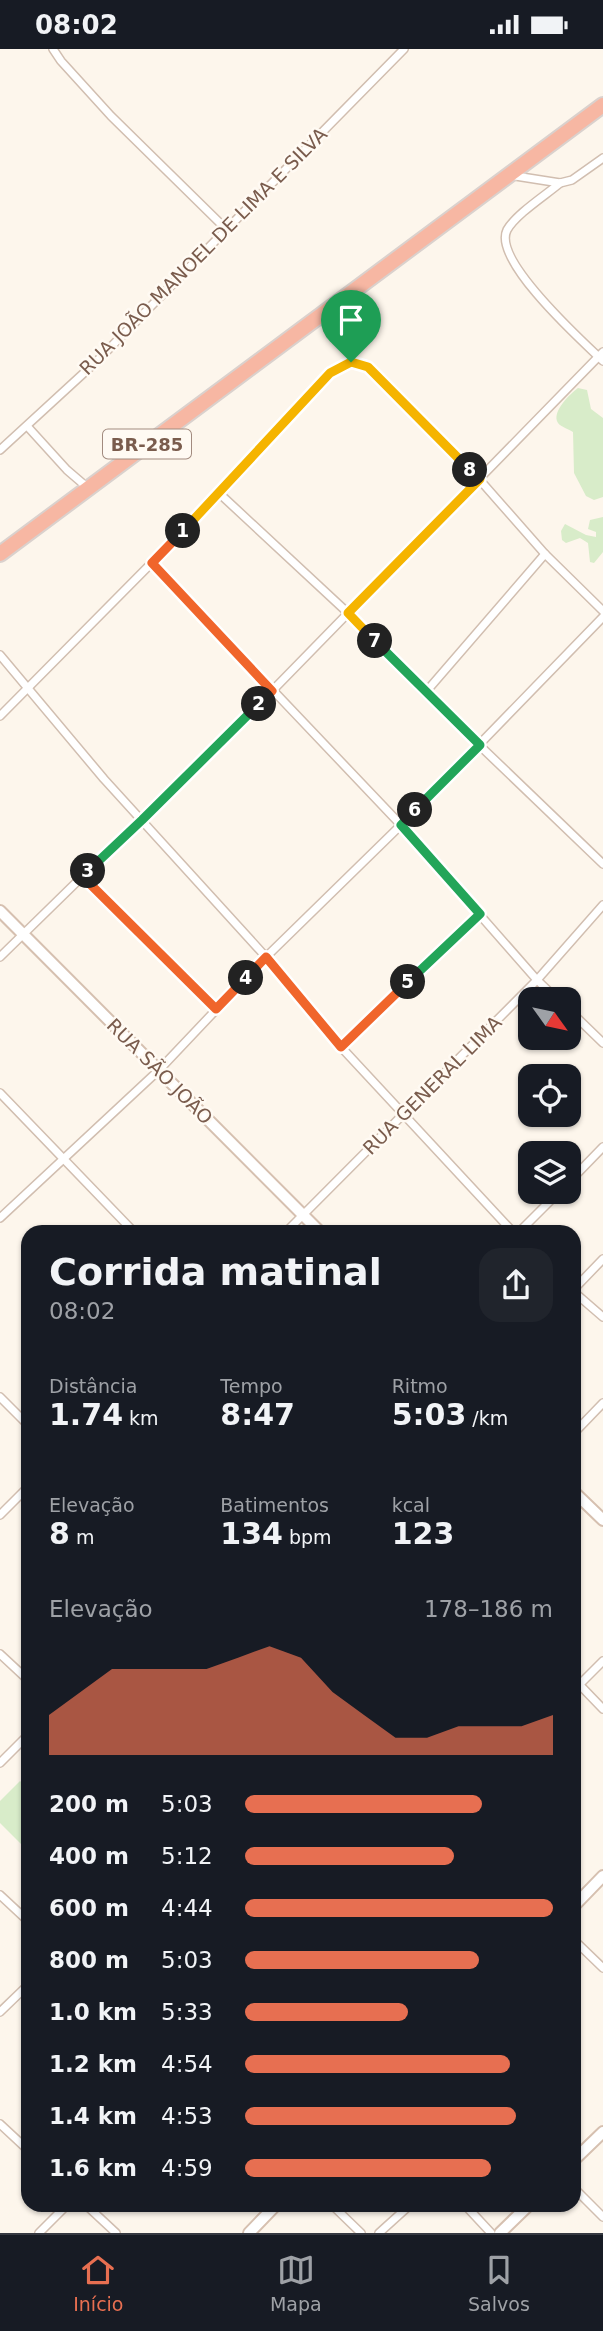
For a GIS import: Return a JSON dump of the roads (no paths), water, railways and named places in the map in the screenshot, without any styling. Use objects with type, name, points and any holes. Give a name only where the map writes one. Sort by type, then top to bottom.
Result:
[{"type":"highway","name":"BR-285","points":[[0,554],[603,105]]},
{"type":"main road","name":"RUA SÃO JOÃO","points":[[0,912],[313,1225]]},
{"type":"main road","points":[[581,1499],[603,1520]]},
{"type":"main road","points":[[581,1899],[603,1876]]},
{"type":"main road","points":[[581,2153],[603,2132]]},
{"type":"main road","points":[[249,2233],[269,2212]]},
{"type":"main road","points":[[500,2233],[522,2212]]},
{"type":"street","points":[[53,49],[111,116],[226,229]]},
{"type":"street","name":"RUA JOÃO MANOEL DE LIMA E SILVA","points":[[0,450],[98,359],[404,49]]},
{"type":"street","points":[[508,175],[560,183],[572,180],[603,158]]},
{"type":"street","points":[[0,957],[272,691],[602,357],[565,326],[533,289],[510,258],[506,242],[506,232],[512,223],[560,183]]},
{"type":"street","points":[[0,716],[220,494],[330,373],[351,362],[368,367],[480,479],[545,554],[603,611]]},
{"type":"street","points":[[27,426],[67,470],[88,488]]},
{"type":"street","points":[[220,494],[348,613],[425,693],[603,865]]},
{"type":"street","points":[[425,693],[545,554]]},
{"type":"street","points":[[152,563],[401,825],[544,987]]},
{"type":"street","points":[[0,1218],[62,1157],[159,1070],[266,957],[401,825],[603,617]]},
{"type":"street","points":[[0,655],[142,820],[266,957],[341,1047],[506,1225]]},
{"type":"street","points":[[82,876],[216,1009]]},
{"type":"street","name":"RUA GENERAL LIMA","points":[[293,1225],[537,980],[603,905]]},
{"type":"street","points":[[341,1047],[480,914]]},
{"type":"street","points":[[581,1022],[603,1043]]},
{"type":"street","points":[[0,1094],[127,1225]]},
{"type":"street","points":[[581,1170],[603,1147]]},
{"type":"street","points":[[526,1225],[547,1204]]},
{"type":"street","points":[[581,1283],[603,1259]]},
{"type":"street","points":[[581,1297],[603,1317]]},
{"type":"street","points":[[0,1397],[21,1418]]},
{"type":"street","points":[[581,1426],[603,1403]]},
{"type":"street","points":[[0,1515],[21,1494]]},
{"type":"street","points":[[0,1654],[21,1674]]},
{"type":"street","points":[[581,1681],[603,1661]]},
{"type":"street","points":[[581,1689],[603,1709]]},
{"type":"street","points":[[0,1763],[21,1742]]},
{"type":"street","points":[[0,1895],[21,1914]]},
{"type":"street","points":[[581,1947],[603,1968]]},
{"type":"street","points":[[0,2012],[21,1992]]},
{"type":"street","points":[[0,2124],[21,2144]]},
{"type":"street","points":[[581,2195],[603,2217]]},
{"type":"street","points":[[39,2233],[60,2212]]},
{"type":"street","points":[[94,2212],[116,2233]]},
{"type":"street","points":[[339,2212],[361,2233]]},
{"type":"street","points":[[379,2233],[402,2212]]},
{"type":"street","points":[[472,2212],[491,2233]]}]
